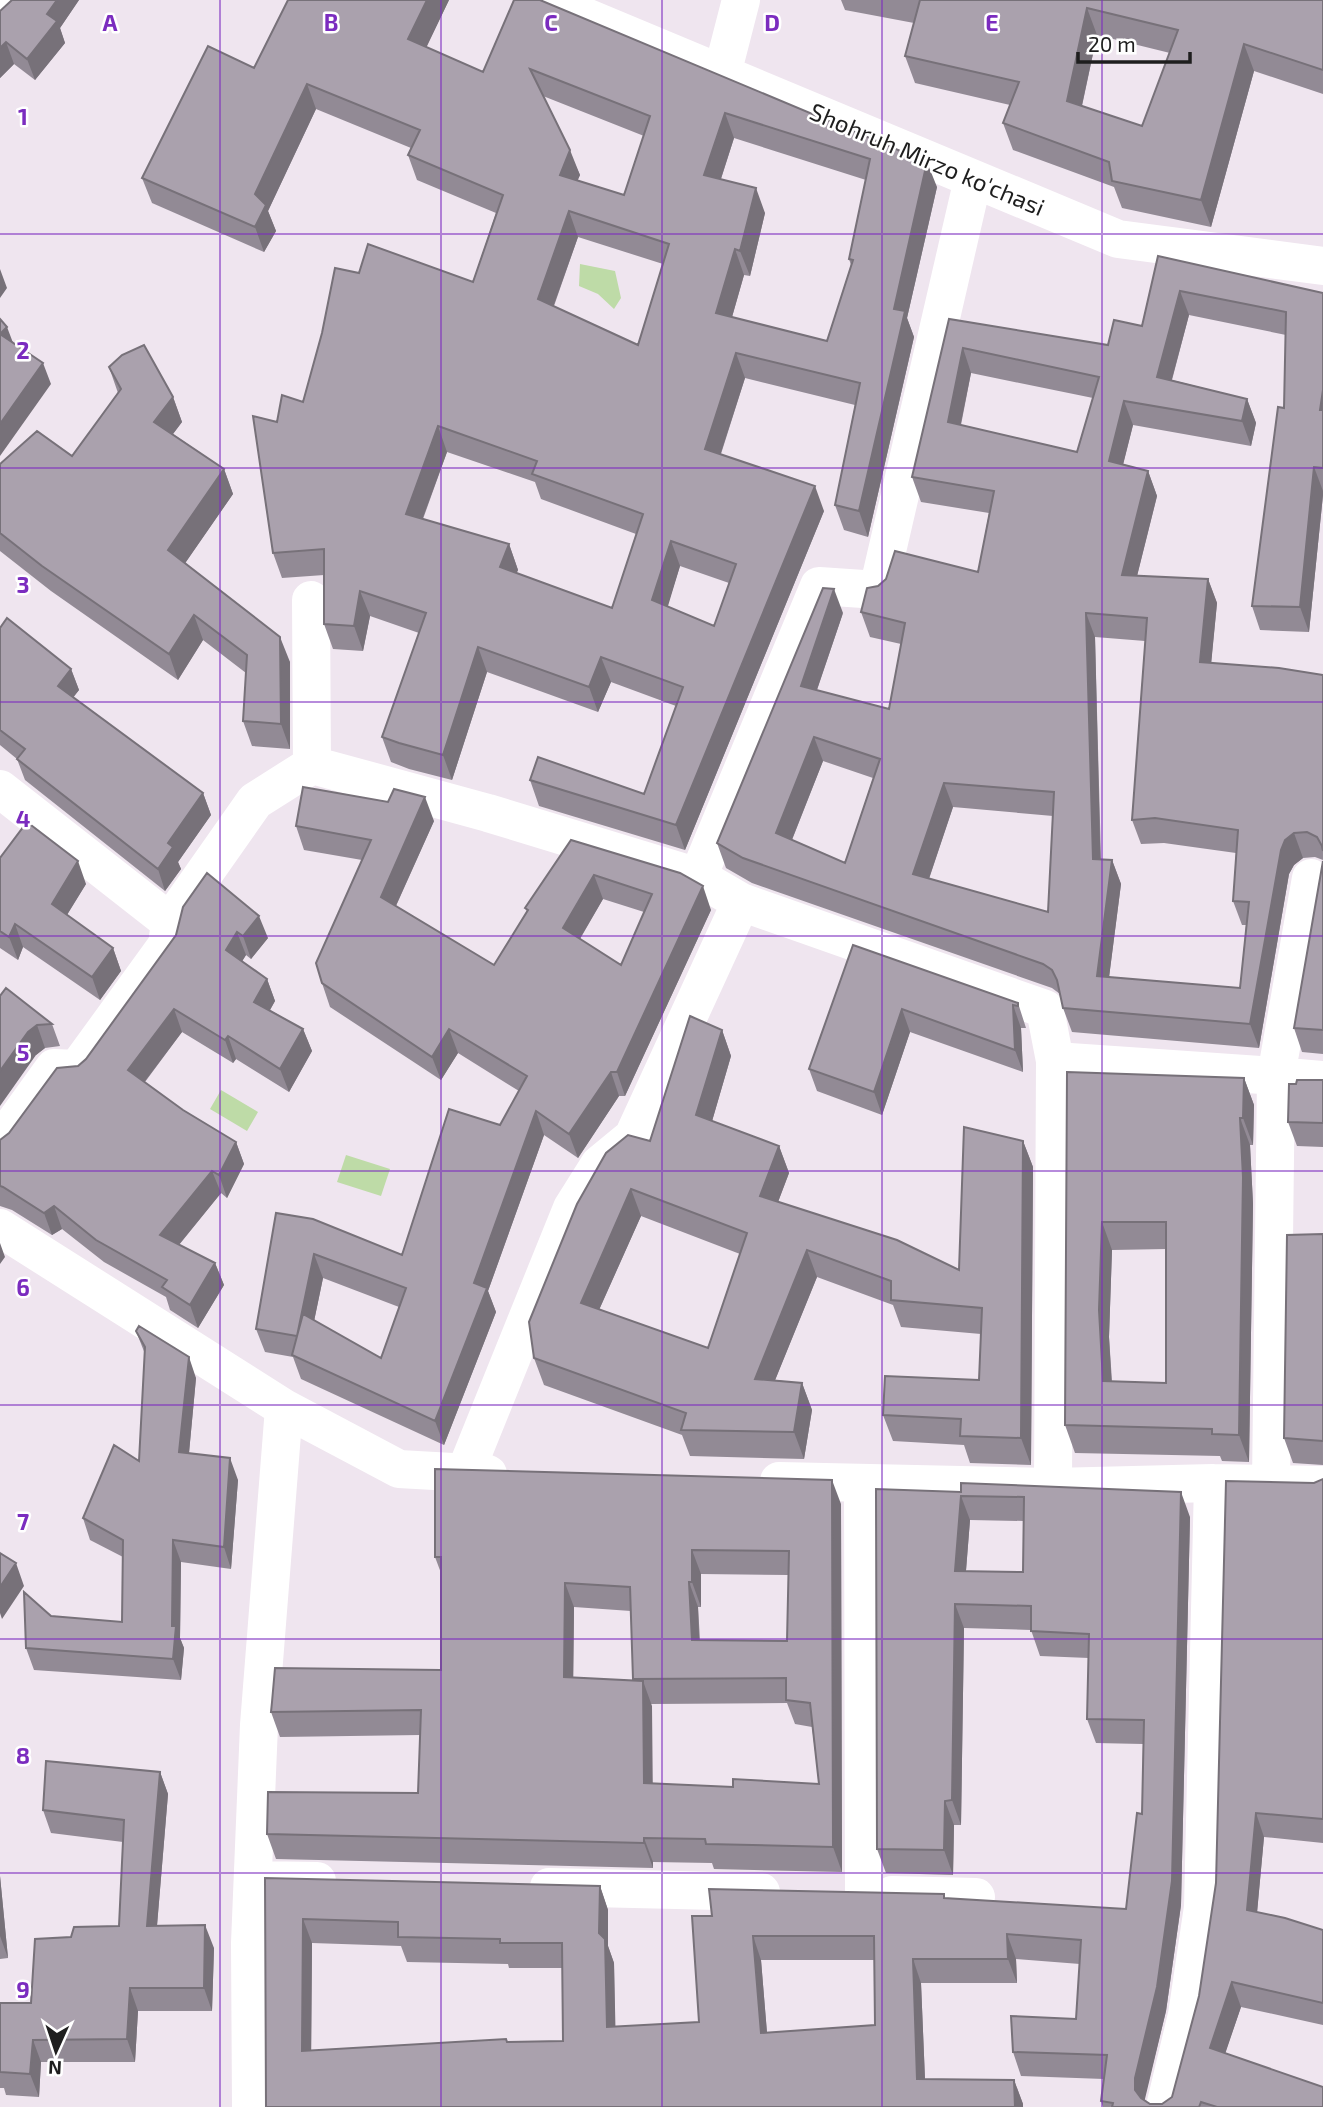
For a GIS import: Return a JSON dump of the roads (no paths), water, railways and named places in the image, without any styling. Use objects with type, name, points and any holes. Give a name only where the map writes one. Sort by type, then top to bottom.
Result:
[{"type":"street","points":[[0,12],[10,0]]},
{"type":"street","name":"Shohruh Mirzo ko'chasi","points":[[545,0],[1118,239],[1323,266]]},
{"type":"street","points":[[722,74],[741,0]]},
{"type":"street","points":[[698,877],[819,586],[878,590],[973,179]]},
{"type":"street","points":[[311,600],[312,765]]},
{"type":"street","points":[[0,1143],[54,1068],[77,1069],[167,944],[170,922],[255,801],[312,765],[488,813],[698,877],[741,902],[1045,1009],[1055,1061],[1053,1487]]},
{"type":"street","points":[[0,789],[170,922]]},
{"type":"street","points":[[1271,1484],[1276,1076],[1311,878]]},
{"type":"street","points":[[465,1473],[572,1208],[599,1166],[633,1137],[741,902]]},
{"type":"street","points":[[1055,1061],[1323,1080]]},
{"type":"street","points":[[0,1228],[284,1408],[398,1469],[520,1475]]},
{"type":"street","points":[[251,2107],[253,1880],[259,1725],[284,1408]]},
{"type":"street","points":[[739,1480],[1053,1487],[1213,1483],[1323,1485]]},
{"type":"street","points":[[863,1483],[864,1895]]},
{"type":"street","points":[[1165,2107],[1187,2015],[1203,1907],[1213,1483]]},
{"type":"street","points":[[253,1880],[350,1882]]},
{"type":"street","points":[[517,1886],[976,1897]]}]
